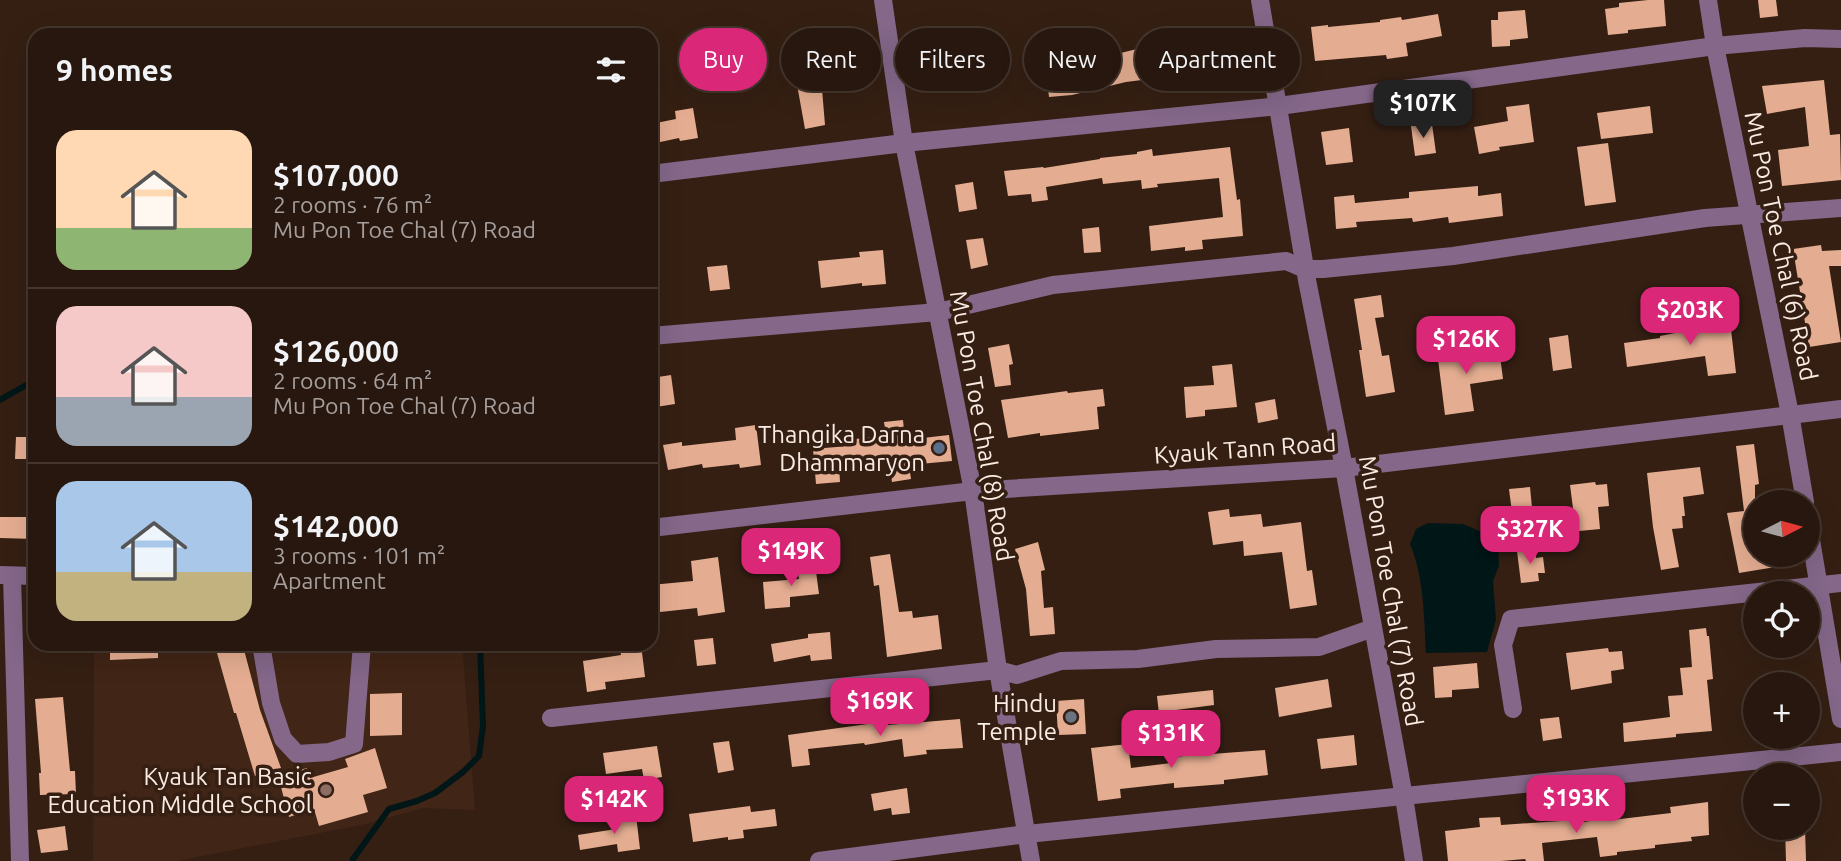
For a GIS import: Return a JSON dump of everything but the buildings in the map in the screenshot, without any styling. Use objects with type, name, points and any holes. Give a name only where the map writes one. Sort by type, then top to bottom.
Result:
[{"type":"street","name":"Mu Pon Toe Chal (8) Road","points":[[883,0],[904,143],[973,491],[998,670],[1031,861]]},
{"type":"street","name":"Mu Pon Toe Chal (7) Road","points":[[1261,0],[1305,269],[1344,468],[1414,861]]},
{"type":"street","name":"Mu Pon Toe Chal (6) Road","points":[[1707,0],[1803,490]]},
{"type":"street","points":[[658,173],[904,143],[1279,106],[1715,46],[1805,38],[1841,39]]},
{"type":"street","points":[[658,335],[937,312],[1053,285],[1286,261],[1305,269],[1323,269],[1518,248],[1661,224],[1841,208]]},
{"type":"street","name":"Kyauk Tann Road","points":[[658,527],[973,491],[1344,468],[1841,410]]},
{"type":"street","points":[[20,861],[6,576],[28,576]]},
{"type":"street","points":[[1820,586],[1841,583]]},
{"type":"street","points":[[1513,709],[1503,645],[1511,619],[1743,594]]},
{"type":"street","points":[[1820,598],[1841,719]]},
{"type":"street","points":[[551,718],[998,670],[1017,675],[1061,661],[1138,659],[1216,649],[1319,647],[1373,628]]},
{"type":"street","points":[[262,651],[271,703],[283,740],[298,754],[329,752],[354,744],[361,651]]},
{"type":"street","points":[[819,861],[1027,834],[1841,752]]},
{"type":"shaded area","points":[[1428,523],[1463,524],[1498,539],[1499,566],[1493,581],[1496,620],[1487,652],[1426,653],[1421,583],[1410,544],[1416,529]]},
{"type":"shaded area","points":[[94,651],[463,651],[475,810],[423,808],[366,824],[177,861],[93,861]]},
{"type":"waterway","points":[[0,400],[28,384]]},
{"type":"waterway","points":[[353,861],[389,809],[435,793],[479,756],[483,726],[480,651]]},
{"type":"place","name":"Thangika Darna Dhammaryon","points":[[939,448]]},
{"type":"place","name":"Hindu Temple","points":[[1071,717]]},
{"type":"place","name":"Kyauk Tan Basic Education Middle School","points":[[326,790]]}]
